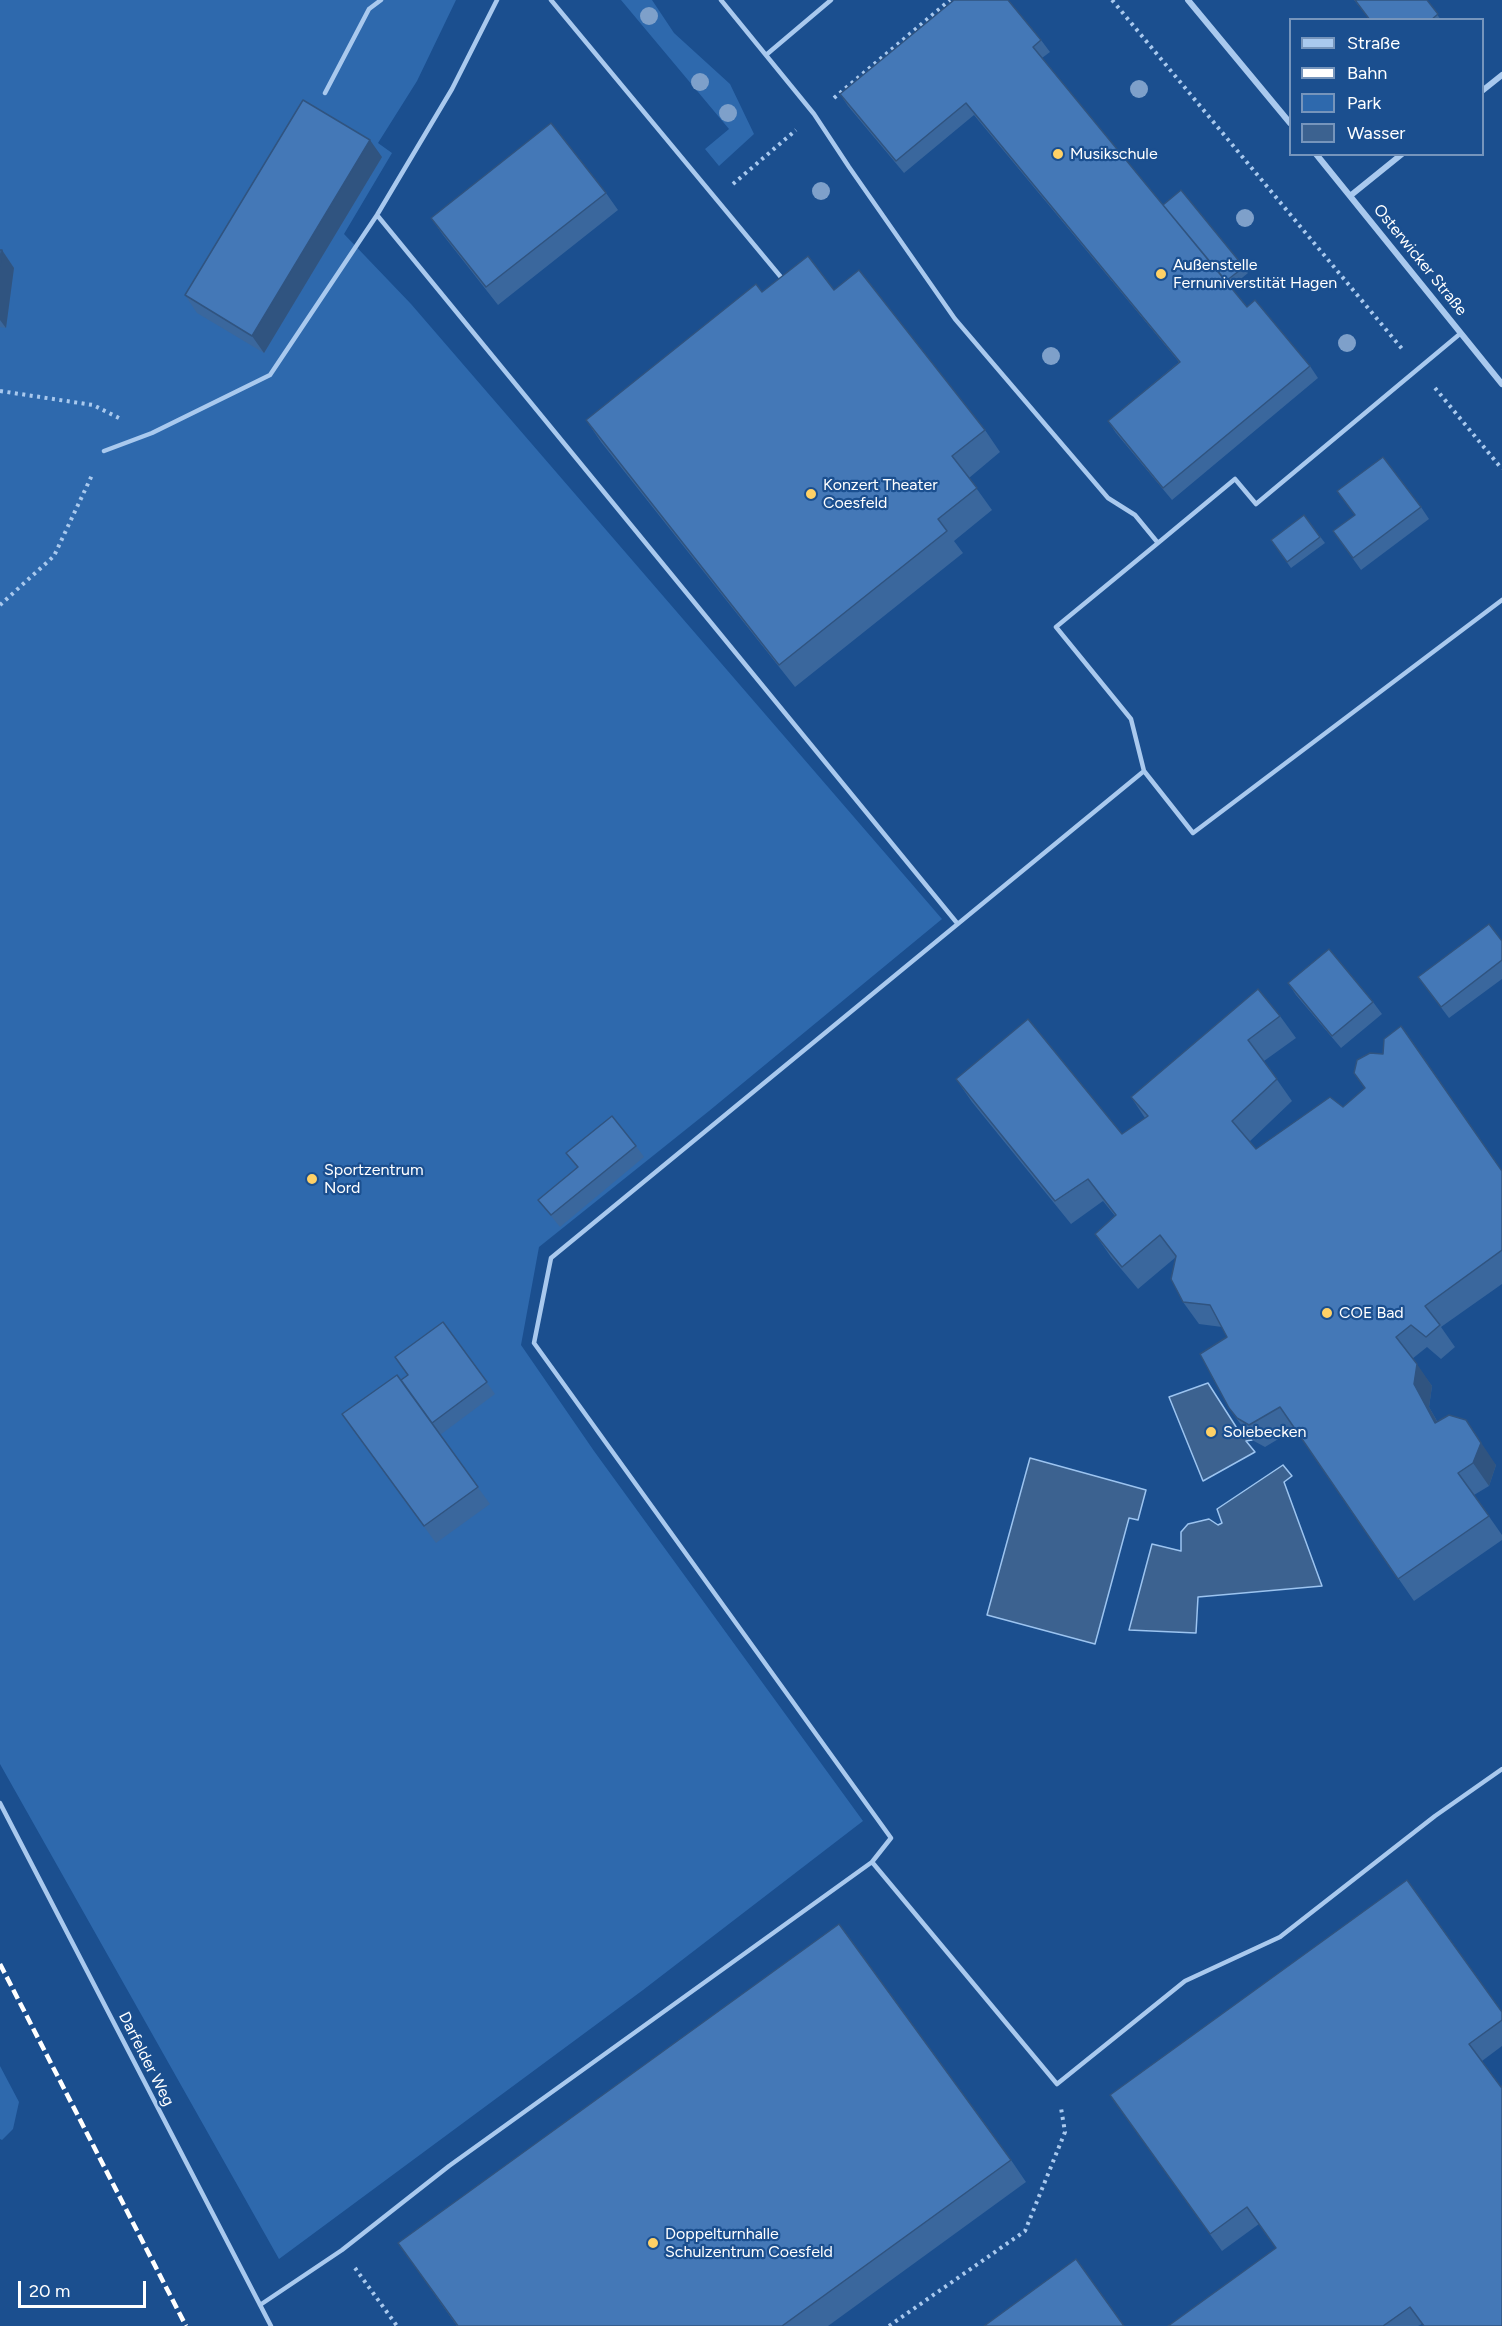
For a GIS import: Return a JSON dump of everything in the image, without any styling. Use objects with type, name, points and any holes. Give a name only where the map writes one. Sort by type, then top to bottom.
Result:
[{"type":"street","points":[[1188,0],[1289,122]]},
{"type":"street","points":[[1484,89],[1502,75]]},
{"type":"street","name":"Osterwicker Straße","points":[[1318,156],[1502,384]]},
{"type":"street","points":[[1350,196],[1400,156]]},
{"type":"lane","points":[[325,93],[369,9],[381,0]]},
{"type":"lane","points":[[104,451],[152,433],[270,375],[377,215],[452,89],[497,0]]},
{"type":"lane","points":[[551,0],[791,289]]},
{"type":"lane","points":[[721,0],[814,114],[955,319],[1108,498],[1135,515],[1158,543]]},
{"type":"lane","points":[[766,55],[831,0]]},
{"type":"lane","points":[[377,215],[957,923]]},
{"type":"lane","points":[[1461,333],[1256,504],[1235,479],[1056,627],[1131,719],[1144,771],[1193,833],[1502,600]]},
{"type":"lane","points":[[260,2305],[342,2250],[449,2166],[872,1862],[891,1838],[534,1343],[550,1258],[1144,771]]},
{"type":"lane","points":[[872,1862],[1057,2084],[1185,1981],[1280,1936],[1436,1816],[1502,1769]]},
{"type":"lane","name":"Darfelder Weg","points":[[0,1803],[271,2326]]},
{"type":"path","points":[[716,198],[950,0]]},
{"type":"path","points":[[1112,0],[1502,469]]},
{"type":"path","points":[[0,391],[93,405],[152,433]]},
{"type":"path","points":[[0,605],[54,556],[104,451]]},
{"type":"path","points":[[889,2326],[1025,2231],[1065,2132],[1057,2084]]},
{"type":"path","points":[[342,2250],[398,2326]]},
{"type":"green space","name":"Sportzentrum Nord","points":[[0,0],[456,0],[417,81],[378,143],[392,153],[344,234],[411,304],[942,919],[709,1111],[539,1247],[521,1345],[594,1451],[863,1821],[643,1990],[279,2259],[0,1764]]},
{"type":"green space","points":[[621,0],[652,0],[674,33],[730,84],[754,134],[719,166],[705,149],[729,129]]},
{"type":"green space","points":[[0,2066],[19,2102],[13,2129],[2,2140],[0,2139]]},
{"type":"water","name":"Solebecken","points":[[1208,1383],[1240,1433],[1261,1428],[1252,1440],[1246,1441],[1255,1452],[1203,1481],[1169,1397]]},
{"type":"water","points":[[1030,1458],[1146,1490],[1138,1520],[1129,1518],[1095,1644],[987,1615]]},
{"type":"water","points":[[1283,1465],[1292,1476],[1284,1482],[1322,1586],[1198,1597],[1196,1633],[1129,1630],[1152,1544],[1181,1551],[1181,1532],[1188,1524],[1209,1519],[1218,1525],[1222,1523],[1217,1509]]},
{"type":"building","points":[[954,0],[1008,0],[1041,40],[1033,47],[1247,307],[1255,300],[1310,366],[1163,488],[1108,421],[1180,362],[966,103],[896,161],[840,94]]},
{"type":"building","points":[[1355,0],[1427,0],[1438,14],[1433,18],[1368,18]]},
{"type":"building","points":[[303,100],[370,140],[252,336],[185,295]]},
{"type":"building","points":[[551,123],[606,193],[486,287],[431,218]]},
{"type":"building","points":[[1181,190],[1244,267],[1226,281],[1163,205]]},
{"type":"building","name":"Konzert Theater Coesfeld","points":[[808,256],[834,290],[859,270],[985,430],[952,456],[977,488],[938,519],[947,531],[779,665],[586,420],[756,284],[762,292]]},
{"type":"building","points":[[1383,457],[1421,507],[1353,558],[1333,531],[1355,515],[1337,491]]},
{"type":"building","points":[[1304,515],[1320,537],[1287,562],[1271,540]]},
{"type":"building","points":[[1489,924],[1502,941],[1502,960],[1441,1007],[1418,977]]},
{"type":"building","points":[[1329,949],[1373,1002],[1332,1036],[1288,983]]},
{"type":"building","name":"COE Bad","points":[[1258,989],[1280,1016],[1248,1040],[1277,1079],[1232,1121],[1256,1149],[1330,1097],[1343,1107],[1365,1088],[1354,1073],[1357,1060],[1370,1053],[1383,1054],[1384,1039],[1401,1026],[1502,1171],[1502,1250],[1425,1306],[1440,1325],[1426,1337],[1411,1325],[1396,1337],[1417,1364],[1414,1384],[1435,1423],[1449,1415],[1466,1420],[1481,1443],[1473,1463],[1458,1473],[1489,1516],[1398,1579],[1280,1407],[1249,1425],[1237,1418],[1229,1408],[1200,1354],[1227,1337],[1210,1305],[1183,1302],[1171,1279],[1176,1256],[1160,1235],[1122,1267],[1095,1234],[1116,1215],[1088,1179],[1055,1201],[956,1079],[1028,1019],[1122,1134],[1148,1116],[1131,1097]]},
{"type":"building","points":[[612,1116],[636,1146],[551,1215],[538,1200],[578,1167],[566,1153]]},
{"type":"building","points":[[443,1322],[487,1382],[432,1423],[401,1380],[408,1375],[395,1357]]},
{"type":"building","points":[[397,1375],[478,1487],[424,1526],[342,1414]]},
{"type":"building","points":[[1407,1880],[1502,2012],[1502,2020],[1469,2044],[1502,2086],[1502,2326],[1424,2326],[1410,2307],[1383,2326],[1168,2326],[1276,2248],[1247,2207],[1210,2234],[1110,2095]]},
{"type":"building","points":[[839,1924],[1011,2160],[782,2326],[458,2326],[398,2243]]},
{"type":"building","points":[[1076,2259],[1124,2326],[984,2326]]},
{"type":"railway","points":[[0,1964],[186,2326]]},
{"type":"place","name":"Musikschule","points":[[1058,154]]},
{"type":"place","name":"Außenstelle Fernuniverstität Hagen","points":[[1161,274]]},
{"type":"place","name":"Konzert Theater Coesfeld","points":[[811,494]]},
{"type":"place","name":"Sportzentrum Nord","points":[[312,1179]]},
{"type":"place","name":"COE Bad","points":[[1327,1313]]},
{"type":"place","name":"Solebecken","points":[[1211,1432]]},
{"type":"place","name":"Doppelturnhalle Schulzentrum Coesfeld","points":[[653,2243]]}]
